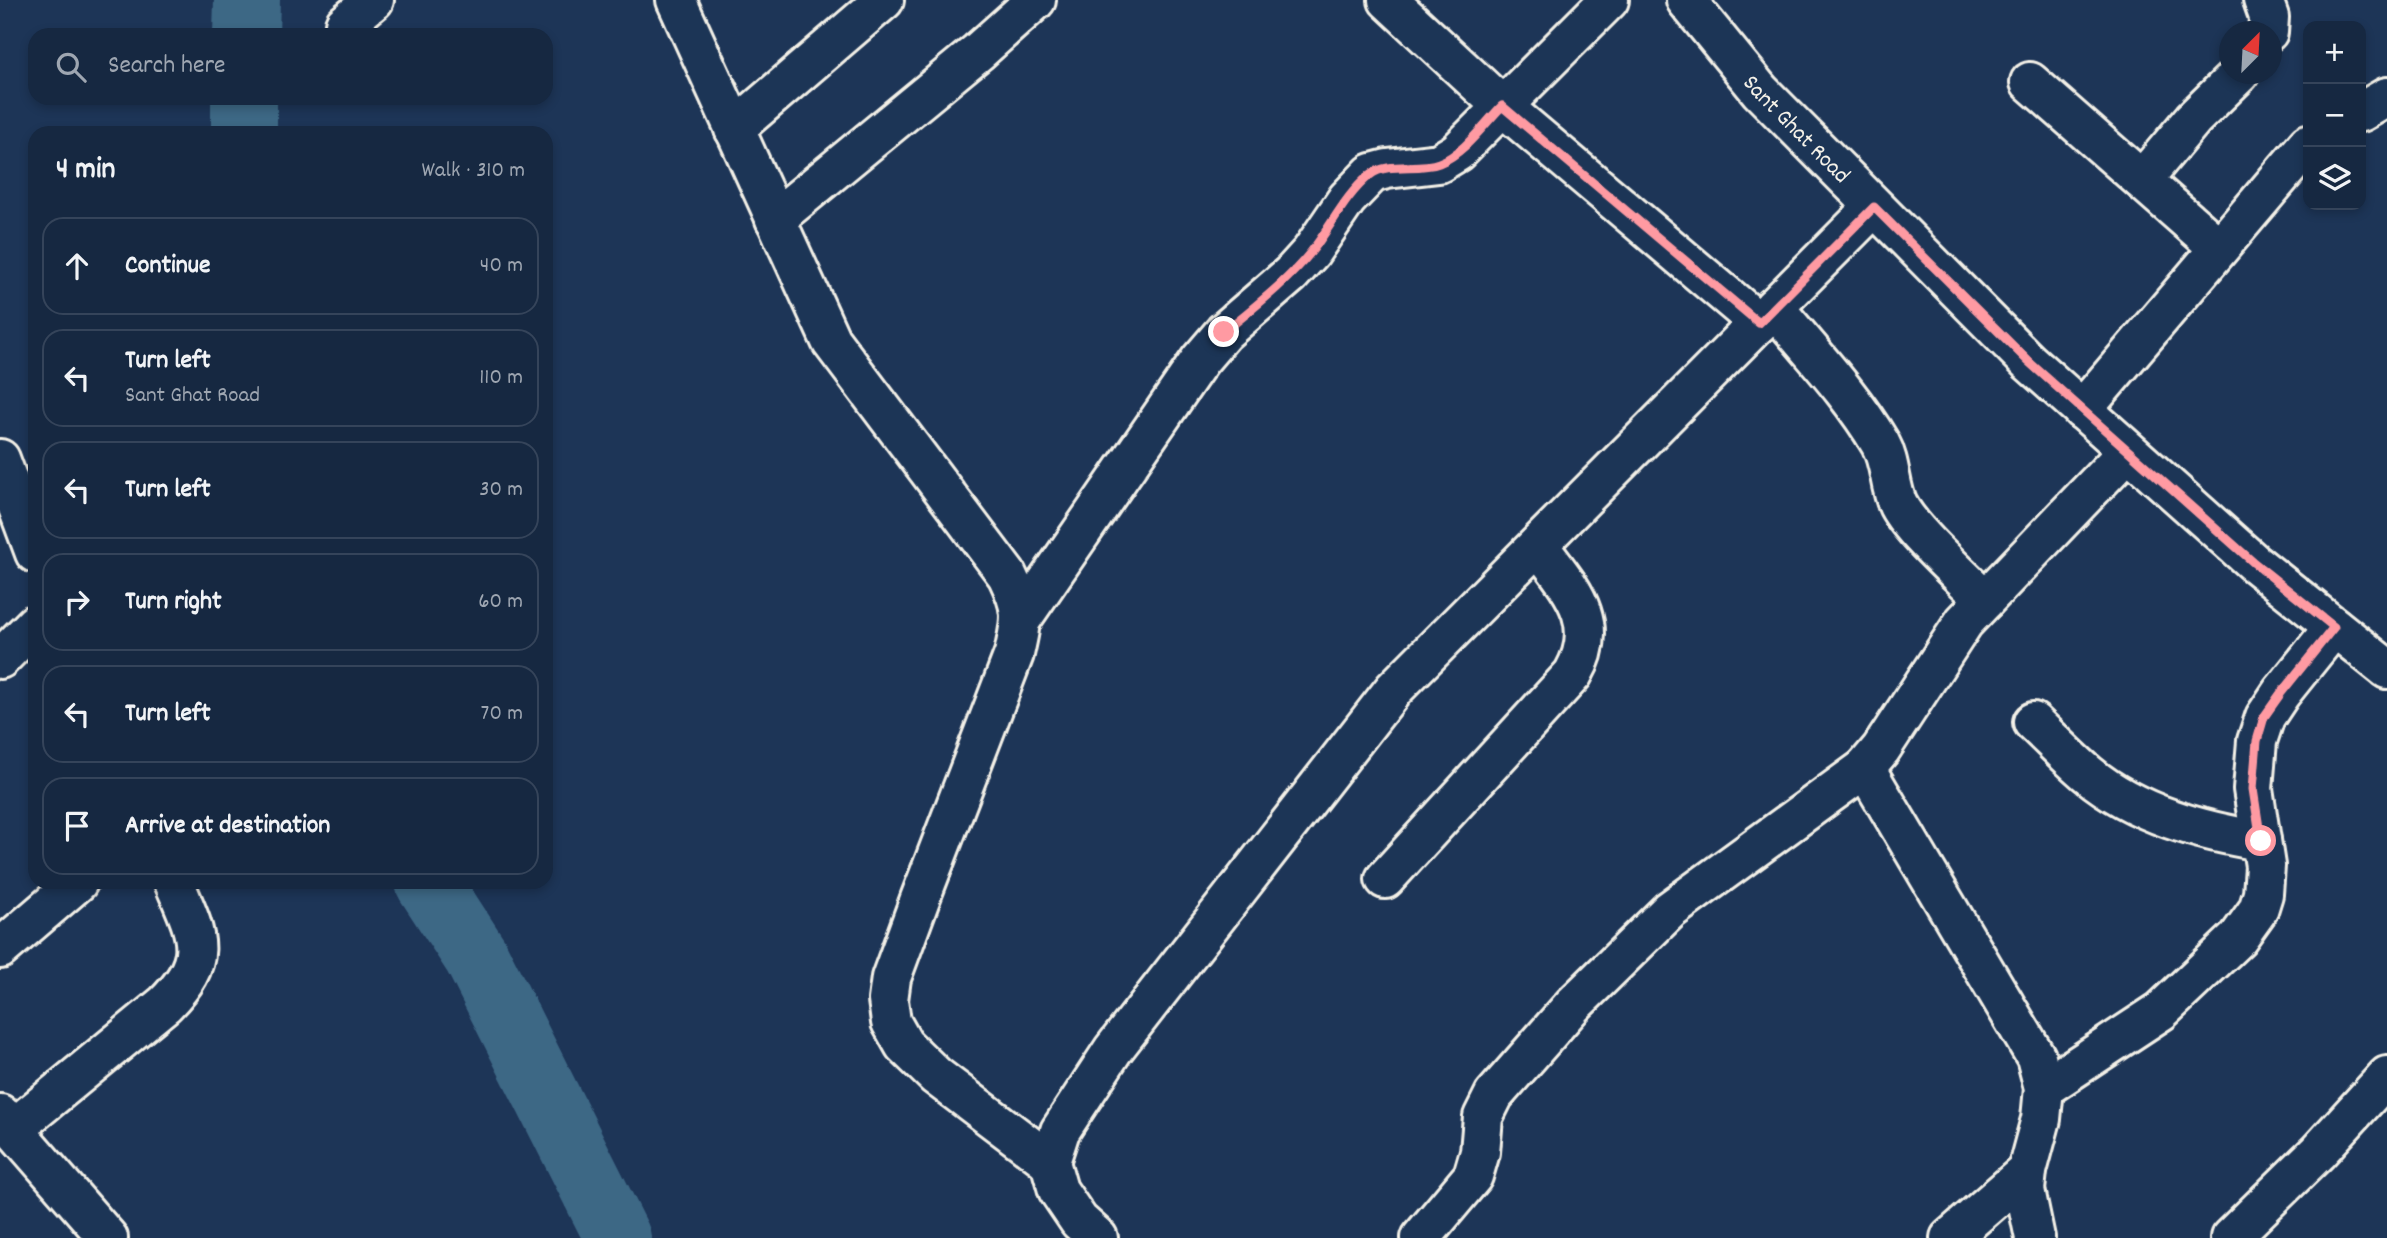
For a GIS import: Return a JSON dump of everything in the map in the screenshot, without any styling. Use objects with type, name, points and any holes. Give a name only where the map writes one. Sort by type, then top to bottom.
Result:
[{"type":"street","points":[[345,24],[374,0]]},
{"type":"street","points":[[734,129],[884,0]]},
{"type":"street","points":[[775,219],[978,52],[1036,0]]},
{"type":"street","points":[[1388,0],[1502,106],[1767,315],[1857,410],[1889,461],[1893,491],[1899,507],[1916,529],[1985,600]]},
{"type":"street","points":[[1021,620],[1200,360],[1224,332],[1291,274],[1311,252],[1347,199],[1372,173],[1438,163],[1457,152],[1609,0]]},
{"type":"street","name":"Sant Ghat Road","points":[[1686,0],[1760,91],[2029,362],[2253,562],[2387,669]]},
{"type":"street","points":[[2263,0],[2269,21]]},
{"type":"street","points":[[690,8],[734,129],[831,341],[1007,575],[1019,600],[1021,620],[1014,654],[891,978],[888,1000],[891,1022],[904,1045],[936,1076],[1050,1162]]},
{"type":"street","points":[[2030,82],[2219,248]]},
{"type":"street","points":[[2142,180],[2193,119],[2229,84]]},
{"type":"street","points":[[2366,109],[2387,97]]},
{"type":"street","points":[[2082,410],[2305,147]]},
{"type":"street","points":[[1079,1232],[1058,1190],[1050,1162],[1060,1131],[1112,1050],[1394,689],[1874,207]]},
{"type":"street","points":[[1421,1238],[1473,1176],[1480,1152],[1483,1117],[1494,1094],[1573,1005],[1670,910],[1866,768],[1881,750],[1964,622],[2128,451]]},
{"type":"street","points":[[14,466],[28,525]]},
{"type":"street","points":[[1385,878],[1573,674],[1580,662],[1586,646],[1587,629],[1582,611],[1572,591],[1538,545]]},
{"type":"street","points":[[2044,1088],[2161,1011],[2238,938],[2258,910],[2263,894],[2265,866],[2253,789],[2257,741],[2264,717],[2334,627]]},
{"type":"street","points":[[0,659],[28,631]]},
{"type":"street","points":[[2033,722],[2088,775],[2120,796],[2184,825],[2212,833],[2261,841]]},
{"type":"street","points":[[1866,768],[2036,1057],[2044,1088],[2041,1119],[2027,1171],[2025,1190],[2035,1238]]},
{"type":"street","points":[[0,949],[70,889]]},
{"type":"street","points":[[108,1238],[7,1122],[165,1004],[182,987],[195,961],[196,945],[177,889]]},
{"type":"street","points":[[2230,1238],[2318,1152],[2387,1076]]},
{"type":"street","points":[[1950,1238],[2027,1171]]},
{"type":"waterway","points":[[246,28],[247,0]]},
{"type":"waterway","points":[[244,105],[244,126]]},
{"type":"waterway","points":[[433,889],[476,956],[618,1238]]},
{"type":"route","points":[[1224,332],[1291,274],[1311,252],[1347,199],[1372,173],[1438,163],[1457,152],[1502,106],[1759,323],[1874,207],[2029,362],[2253,562],[2334,627],[2264,717],[2257,741],[2253,789],[2261,841]]}]
